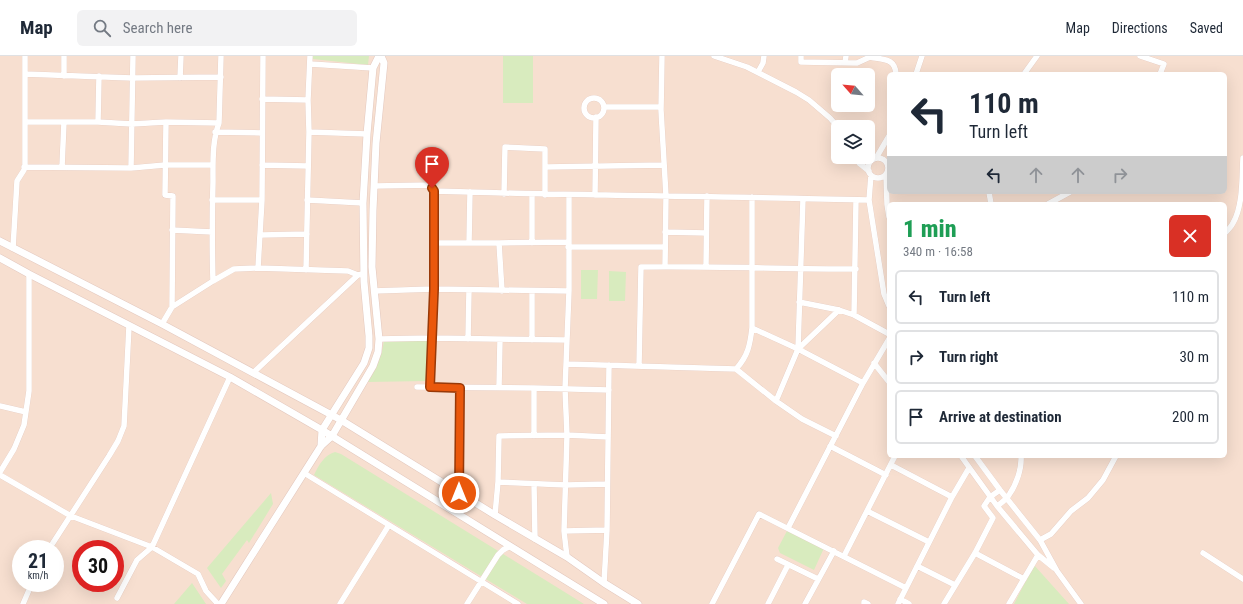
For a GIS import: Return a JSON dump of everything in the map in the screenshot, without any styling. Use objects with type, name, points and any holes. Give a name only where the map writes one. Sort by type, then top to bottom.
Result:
[{"type":"street","points":[[13,248],[17,181],[24,170],[25,56]]},
{"type":"street","points":[[64,56],[64,76]]},
{"type":"street","points":[[131,168],[133,56]]},
{"type":"street","points":[[180,78],[181,56]]},
{"type":"street","points":[[213,281],[213,165],[215,132],[219,123],[221,56]]},
{"type":"street","points":[[258,268],[262,200],[263,56]]},
{"type":"street","points":[[306,270],[310,56]]},
{"type":"street","points":[[321,446],[322,430],[364,363],[368,353],[369,336],[361,275],[363,203],[367,134],[374,68],[380,56]]},
{"type":"street","points":[[0,476],[71,516],[152,548],[198,574],[206,591],[220,604],[321,446],[332,436],[373,366],[378,352],[379,339],[372,267],[376,143],[384,63],[380,56]]},
{"type":"street","points":[[662,56],[661,107],[666,196],[665,266]]},
{"type":"street","points":[[717,56],[747,66],[796,92],[809,100],[832,120]]},
{"type":"street","points":[[758,72],[764,60],[764,56]]},
{"type":"street","points":[[801,56],[801,62],[846,63],[857,63],[870,57],[890,61],[893,63],[896,72]]},
{"type":"street","points":[[846,56],[846,63]]},
{"type":"street","points":[[917,72],[922,56]]},
{"type":"street","points":[[1025,72],[1037,56]]},
{"type":"street","points":[[1140,56],[1164,64],[1161,72]]},
{"type":"street","points":[[310,64],[374,68]]},
{"type":"street","points":[[25,74],[132,78],[220,77]]},
{"type":"street","points":[[98,122],[99,76]]},
{"type":"street","points":[[593,98],[598,98],[603,102],[604,108],[602,114],[596,117],[588,116],[585,111],[585,105],[588,100],[593,98]]},
{"type":"street","points":[[262,99],[308,100]]},
{"type":"street","points":[[604,108],[661,107]]},
{"type":"street","points":[[595,195],[596,117]]},
{"type":"street","points":[[25,122],[98,122],[132,124],[166,122],[219,123]]},
{"type":"street","points":[[62,168],[64,122]]},
{"type":"street","points":[[166,122],[165,194],[172,196],[172,307]]},
{"type":"street","points":[[215,132],[262,133]]},
{"type":"street","points":[[309,132],[367,134]]},
{"type":"street","points":[[875,154],[887,139]]},
{"type":"street","points":[[504,194],[505,147],[545,149],[545,195]]},
{"type":"street","points":[[875,158],[887,160]]},
{"type":"street","points":[[1227,230],[1233,223],[1238,211],[1241,194],[1243,158]]},
{"type":"street","points":[[546,167],[664,164]]},
{"type":"street","points":[[860,164],[877,178],[880,178],[886,174]]},
{"type":"street","points":[[869,164],[869,200],[884,294],[887,301]]},
{"type":"street","points":[[24,167],[131,168],[165,165],[213,165]]},
{"type":"street","points":[[262,166],[308,166]]},
{"type":"street","points":[[887,171],[887,204]]},
{"type":"street","points":[[374,186],[431,185],[434,191],[434,289],[430,387]]},
{"type":"street","points":[[434,191],[532,195],[707,196],[869,200]]},
{"type":"street","points":[[469,243],[470,192]]},
{"type":"street","points":[[1052,202],[1066,194]]},
{"type":"street","points":[[532,195],[532,243]]},
{"type":"street","points":[[567,557],[564,531],[567,435],[565,389],[569,291],[569,195]]},
{"type":"street","points":[[706,266],[707,196]]},
{"type":"street","points":[[736,369],[744,360],[747,353],[750,345],[752,328],[752,197]]},
{"type":"street","points":[[776,401],[798,349],[803,199]]},
{"type":"street","points":[[212,200],[262,200]]},
{"type":"street","points":[[307,200],[363,203]]},
{"type":"street","points":[[854,315],[856,200]]},
{"type":"street","points":[[172,230],[212,232]]},
{"type":"street","points":[[666,232],[706,233]]},
{"type":"street","points":[[261,235],[307,234]]},
{"type":"street","points":[[0,241],[254,372],[342,420],[495,515],[567,557],[604,584],[638,604]]},
{"type":"street","points":[[434,242],[665,247]]},
{"type":"street","points":[[499,243],[502,291]]},
{"type":"street","points":[[0,258],[230,378],[322,430],[604,604]]},
{"type":"street","points":[[639,366],[641,267],[706,266],[856,269]]},
{"type":"street","points":[[162,324],[172,307],[234,269],[258,268],[348,271],[361,275]]},
{"type":"street","points":[[0,472],[14,449],[24,425],[26,412],[29,391],[29,274]]},
{"type":"street","points":[[254,372],[361,275]]},
{"type":"street","points":[[374,291],[434,289],[569,291]]},
{"type":"street","points":[[468,339],[469,290]]},
{"type":"street","points":[[532,291],[532,340]]},
{"type":"street","points":[[799,302],[839,310],[854,315],[887,333]]},
{"type":"street","points":[[798,349],[839,310]]},
{"type":"street","points":[[55,540],[112,451],[124,426],[129,326]]},
{"type":"street","points":[[752,328],[798,349],[863,383]]},
{"type":"street","points":[[379,339],[432,338],[567,340]]},
{"type":"street","points":[[499,387],[500,340]]},
{"type":"street","points":[[788,528],[863,383],[887,342]]},
{"type":"street","points":[[874,363],[887,379]]},
{"type":"street","points":[[566,364],[736,369],[776,401],[802,419],[836,436]]},
{"type":"street","points":[[604,584],[607,530],[609,366]]},
{"type":"street","points":[[117,598],[137,560],[152,548],[230,378]]},
{"type":"street","points":[[417,387],[499,387],[609,390]]},
{"type":"street","points":[[459,493],[460,388]]},
{"type":"street","points":[[534,388],[534,436]]},
{"type":"street","points":[[0,406],[26,412]]},
{"type":"street","points":[[495,515],[498,482],[499,436],[567,435],[608,437]]},
{"type":"street","points":[[830,446],[886,475]]},
{"type":"street","points":[[844,556],[894,458]]},
{"type":"street","points":[[962,458],[997,506],[1038,555],[1057,571]]},
{"type":"street","points":[[976,458],[1040,540],[1057,571],[1081,604]]},
{"type":"street","points":[[997,506],[1009,495],[1016,481],[1021,464],[1021,458]]},
{"type":"street","points":[[1040,540],[1051,534],[1071,511],[1088,498],[1103,480],[1115,458]]},
{"type":"street","points":[[891,465],[952,497]]},
{"type":"street","points":[[909,604],[899,602],[952,497],[969,468]]},
{"type":"street","points":[[304,473],[518,604]]},
{"type":"street","points":[[498,482],[566,485],[607,484]]},
{"type":"street","points":[[534,484],[535,539]]},
{"type":"street","points":[[944,604],[975,553],[993,518],[984,506],[990,497],[1000,490]]},
{"type":"street","points":[[867,511],[930,542]]},
{"type":"street","points":[[712,604],[759,514],[906,588]]},
{"type":"street","points":[[340,604],[389,525]]},
{"type":"street","points":[[564,531],[607,530]]},
{"type":"street","points":[[467,604],[498,555],[510,546]]},
{"type":"street","points":[[805,604],[834,551]]},
{"type":"street","points":[[975,553],[1024,579]]},
{"type":"street","points":[[1203,553],[1243,579]]},
{"type":"street","points":[[1009,604],[1038,555]]},
{"type":"street","points":[[777,559],[818,579]]},
{"type":"street","points":[[768,604],[788,564]]},
{"type":"street","points":[[917,566],[955,585]]},
{"type":"street","points":[[23,604],[28,592]]},
{"type":"street","points":[[864,604],[864,602],[868,604]]},
{"type":"shaded area","points":[[0,56],[1243,56],[1243,604],[0,604]]},
{"type":"green space","points":[[313,56],[369,56],[368,65],[313,59]]},
{"type":"green space","points":[[503,56],[533,56],[533,103],[503,103]]},
{"type":"green space","points":[[581,270],[598,270],[597,299],[581,299]]},
{"type":"green space","points":[[609,271],[626,272],[625,301],[609,301]]},
{"type":"green space","points":[[384,340],[428,341],[426,381],[368,382],[380,357]]},
{"type":"green space","points":[[335,452],[341,454],[584,604],[527,604],[314,475],[325,458],[331,453]]},
{"type":"green space","points":[[271,493],[273,504],[249,543],[247,540],[222,574],[226,581],[221,588],[207,568]]},
{"type":"green space","points":[[788,529],[824,548],[814,570],[780,553],[778,548]]},
{"type":"green space","points":[[1034,565],[1069,604],[1014,604]]},
{"type":"green space","points":[[192,583],[206,604],[174,604]]},
{"type":"route","points":[[432,188],[434,191],[434,289],[430,387],[460,388],[459,493]]}]
